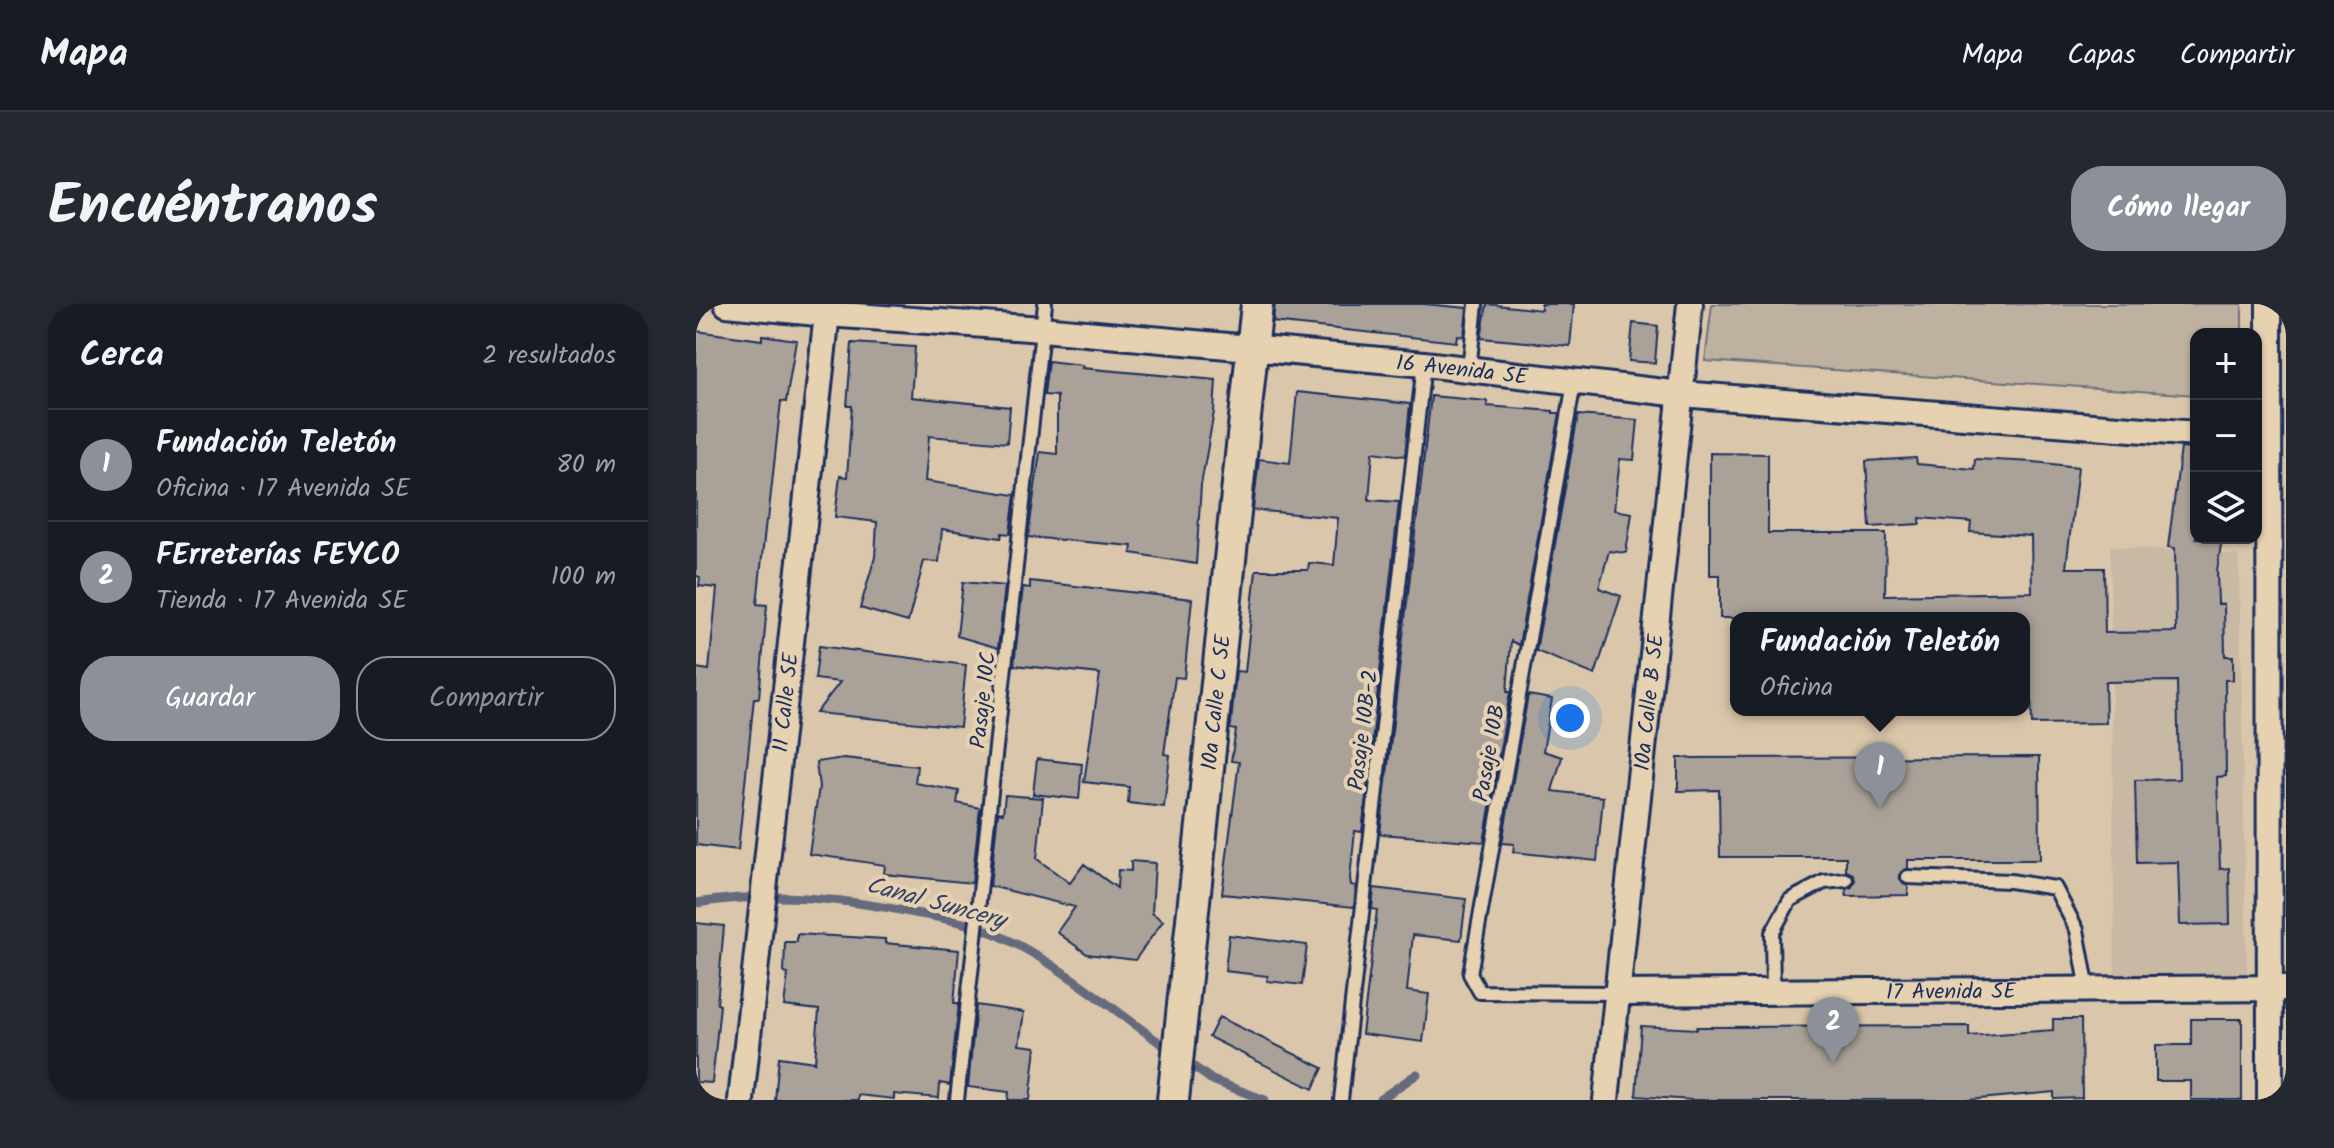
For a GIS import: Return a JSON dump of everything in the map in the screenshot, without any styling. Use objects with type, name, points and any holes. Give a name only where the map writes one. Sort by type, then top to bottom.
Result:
[{"type":"street","name":"16 Avenida SE","points":[[727,304],[827,309],[1424,364],[1681,394],[2190,434]]},
{"type":"street","name":"10a Calle C SE","points":[[1173,1100],[1257,304]]},
{"type":"street","name":"10a Calle B SE","points":[[1606,1100],[1690,304]]},
{"type":"street","points":[[2269,304],[2277,988],[2270,1100]]},
{"type":"street","name":"11 Calle SE","points":[[741,1100],[827,309]]},
{"type":"street","name":"17 Avenida SE","points":[[1617,993],[2277,988]]},
{"type":"lane","name":"Pasaje 10C","points":[[957,1100],[1045,304]]},
{"type":"lane","points":[[1469,370],[1476,304]]},
{"type":"lane","name":"Pasaje 10B-2","points":[[1341,1100],[1424,364]]},
{"type":"lane","name":"Pasaje 10B","points":[[1574,383],[1470,974],[1480,992],[1617,993]]},
{"type":"lane","points":[[1908,877],[2010,881],[2055,888],[2077,930],[2088,990]]},
{"type":"lane","points":[[1773,992],[1772,933],[1790,900],[1824,882],[1846,880]]},
{"type":"shaded area","points":[[1712,304],[2242,304],[2242,328],[2190,328],[2190,395],[1705,361]]},
{"type":"shaded area","points":[[2110,546],[2239,555],[2247,977],[2115,978]]},
{"type":"building","points":[[1275,304],[1424,304],[1467,308],[1464,336],[1457,335],[1456,342],[1273,322]]},
{"type":"building","points":[[1487,304],[1541,310],[1541,304],[1574,304],[1570,346],[1481,338]]},
{"type":"building","points":[[1633,323],[1658,326],[1655,363],[1629,361]]},
{"type":"building","points":[[696,331],[762,340],[762,335],[796,340],[786,402],[781,401],[766,520],[757,604],[767,605],[759,698],[754,698],[738,850],[696,845],[696,668],[709,670],[717,588],[699,586],[700,577],[696,576]]},
{"type":"building","points":[[852,343],[915,347],[911,397],[1010,407],[1007,443],[929,436],[925,481],[1015,495],[1010,534],[1002,533],[1001,538],[942,529],[939,562],[924,561],[908,622],[860,608],[875,557],[877,522],[835,517],[840,476],[847,477],[852,406],[847,406]]},
{"type":"building","points":[[1048,361],[1083,365],[1082,368],[1216,380],[1214,412],[1201,485],[1196,564],[1131,553],[1132,546],[1028,537],[1040,452],[1057,454],[1057,396],[1044,395]]},
{"type":"building","points":[[1297,392],[1410,404],[1405,456],[1373,452],[1369,500],[1399,502],[1362,832],[1355,831],[1350,878],[1351,885],[1356,886],[1354,907],[1222,894],[1239,762],[1231,761],[1236,730],[1230,729],[1236,671],[1245,672],[1256,570],[1308,570],[1309,563],[1334,565],[1338,518],[1253,510],[1259,459],[1290,463]]},
{"type":"building","points":[[1431,396],[1487,401],[1487,406],[1560,413],[1519,645],[1511,641],[1507,692],[1510,692],[1484,842],[1380,834]]},
{"type":"building","points":[[1578,415],[1638,420],[1634,460],[1620,459],[1614,510],[1632,513],[1626,553],[1609,551],[1599,588],[1621,596],[1595,675],[1536,651]]},
{"type":"building","points":[[2181,448],[2190,449],[2190,544],[2221,544],[2217,571],[2218,604],[2224,604],[2225,656],[2233,656],[2233,680],[2225,680],[2226,776],[2217,777],[2220,869],[2229,868],[2230,924],[2180,925],[2178,862],[2137,863],[2135,780],[2179,779],[2177,681],[2105,682],[2106,723],[2032,724],[2030,612],[1730,612],[1730,618],[1720,618],[1720,575],[1710,575],[1710,453],[1768,454],[1768,533],[1886,533],[1885,595],[2032,592],[2031,536],[1970,532],[1971,522],[1920,518],[1920,524],[1870,527],[1866,461],[1916,458],[1917,464],[1974,469],[1975,459],[2078,467],[2066,568],[2104,568],[2105,633],[2176,632],[2175,548],[2168,547]]},
{"type":"building","points":[[1030,581],[1192,599],[1184,678],[1175,677],[1164,754],[1170,755],[1164,807],[1128,803],[1129,787],[1084,782],[1100,674],[1014,665],[1023,587],[1030,588]]},
{"type":"building","points":[[963,582],[1005,586],[998,648],[957,636]]},
{"type":"building","points":[[819,646],[966,665],[960,727],[816,713],[840,682],[815,679]]},
{"type":"building","points":[[1528,695],[1552,699],[1543,751],[1562,757],[1552,791],[1603,797],[1597,861],[1513,852],[1514,844],[1502,843]]},
{"type":"building","points":[[2039,757],[2040,860],[1908,860],[1908,868],[1899,877],[1908,886],[1908,895],[1846,896],[1846,889],[1852,887],[1855,880],[1853,874],[1846,871],[1846,857],[1720,857],[1719,790],[1678,791],[1678,758]]},
{"type":"building","points":[[844,758],[917,766],[915,783],[959,791],[957,803],[980,808],[972,883],[884,874],[885,865],[809,854],[819,787],[816,762]]},
{"type":"building","points":[[1037,759],[1082,764],[1079,799],[1033,794]]},
{"type":"building","points":[[1005,795],[1043,798],[1037,859],[1070,883],[1084,864],[1117,888],[1118,870],[1131,871],[1131,861],[1155,863],[1152,913],[1163,921],[1135,960],[1087,954],[1057,932],[1075,907],[990,886],[998,812],[1003,813]]},
{"type":"building","points":[[1374,888],[1466,899],[1461,940],[1413,935],[1407,991],[1429,994],[1423,1042],[1362,1034],[1377,910],[1372,909]]},
{"type":"building","points":[[696,923],[724,926],[712,1083],[696,1082]]},
{"type":"building","points":[[797,934],[885,939],[885,943],[959,950],[954,1003],[959,1003],[950,1085],[940,1083],[939,1098],[894,1094],[894,1099],[858,1095],[858,1100],[775,1100],[779,1057],[815,1062],[819,1010],[784,1006],[788,974],[784,973],[785,942],[797,942]]},
{"type":"building","points":[[1229,935],[1307,945],[1302,985],[1267,981],[1268,976],[1225,971]]},
{"type":"building","points":[[976,1005],[1024,1012],[1019,1045],[1036,1047],[1030,1100],[1008,1100],[1009,1092],[968,1087]]},
{"type":"building","points":[[1219,1017],[1323,1068],[1313,1089],[1209,1037]]},
{"type":"building","points":[[2053,1019],[2081,1019],[2082,1098],[2054,1099],[2054,1092],[1969,1100],[1692,1100],[1636,1096],[1641,1026],[1697,1029],[1969,1026],[1969,1036],[2053,1030]]},
{"type":"building","points":[[2191,1019],[2242,1019],[2242,1100],[2191,1100],[2191,1081],[2156,1081],[2156,1045],[2191,1045]]},
{"type":"waterway","name":"Canal Suncery","points":[[696,903],[751,897],[833,900],[978,927],[1042,959],[1171,1051]]},
{"type":"waterway","name":"Canal Suncery","points":[[1183,1059],[1212,1080],[1265,1100]]},
{"type":"waterway","name":"Canal Suncery","points":[[1379,1100],[1417,1074]]},
{"type":"place","name":"Fundación Teletón","points":[[1880,808]]},
{"type":"place","name":"FErreterías FEYCO","points":[[1833,1063]]}]
